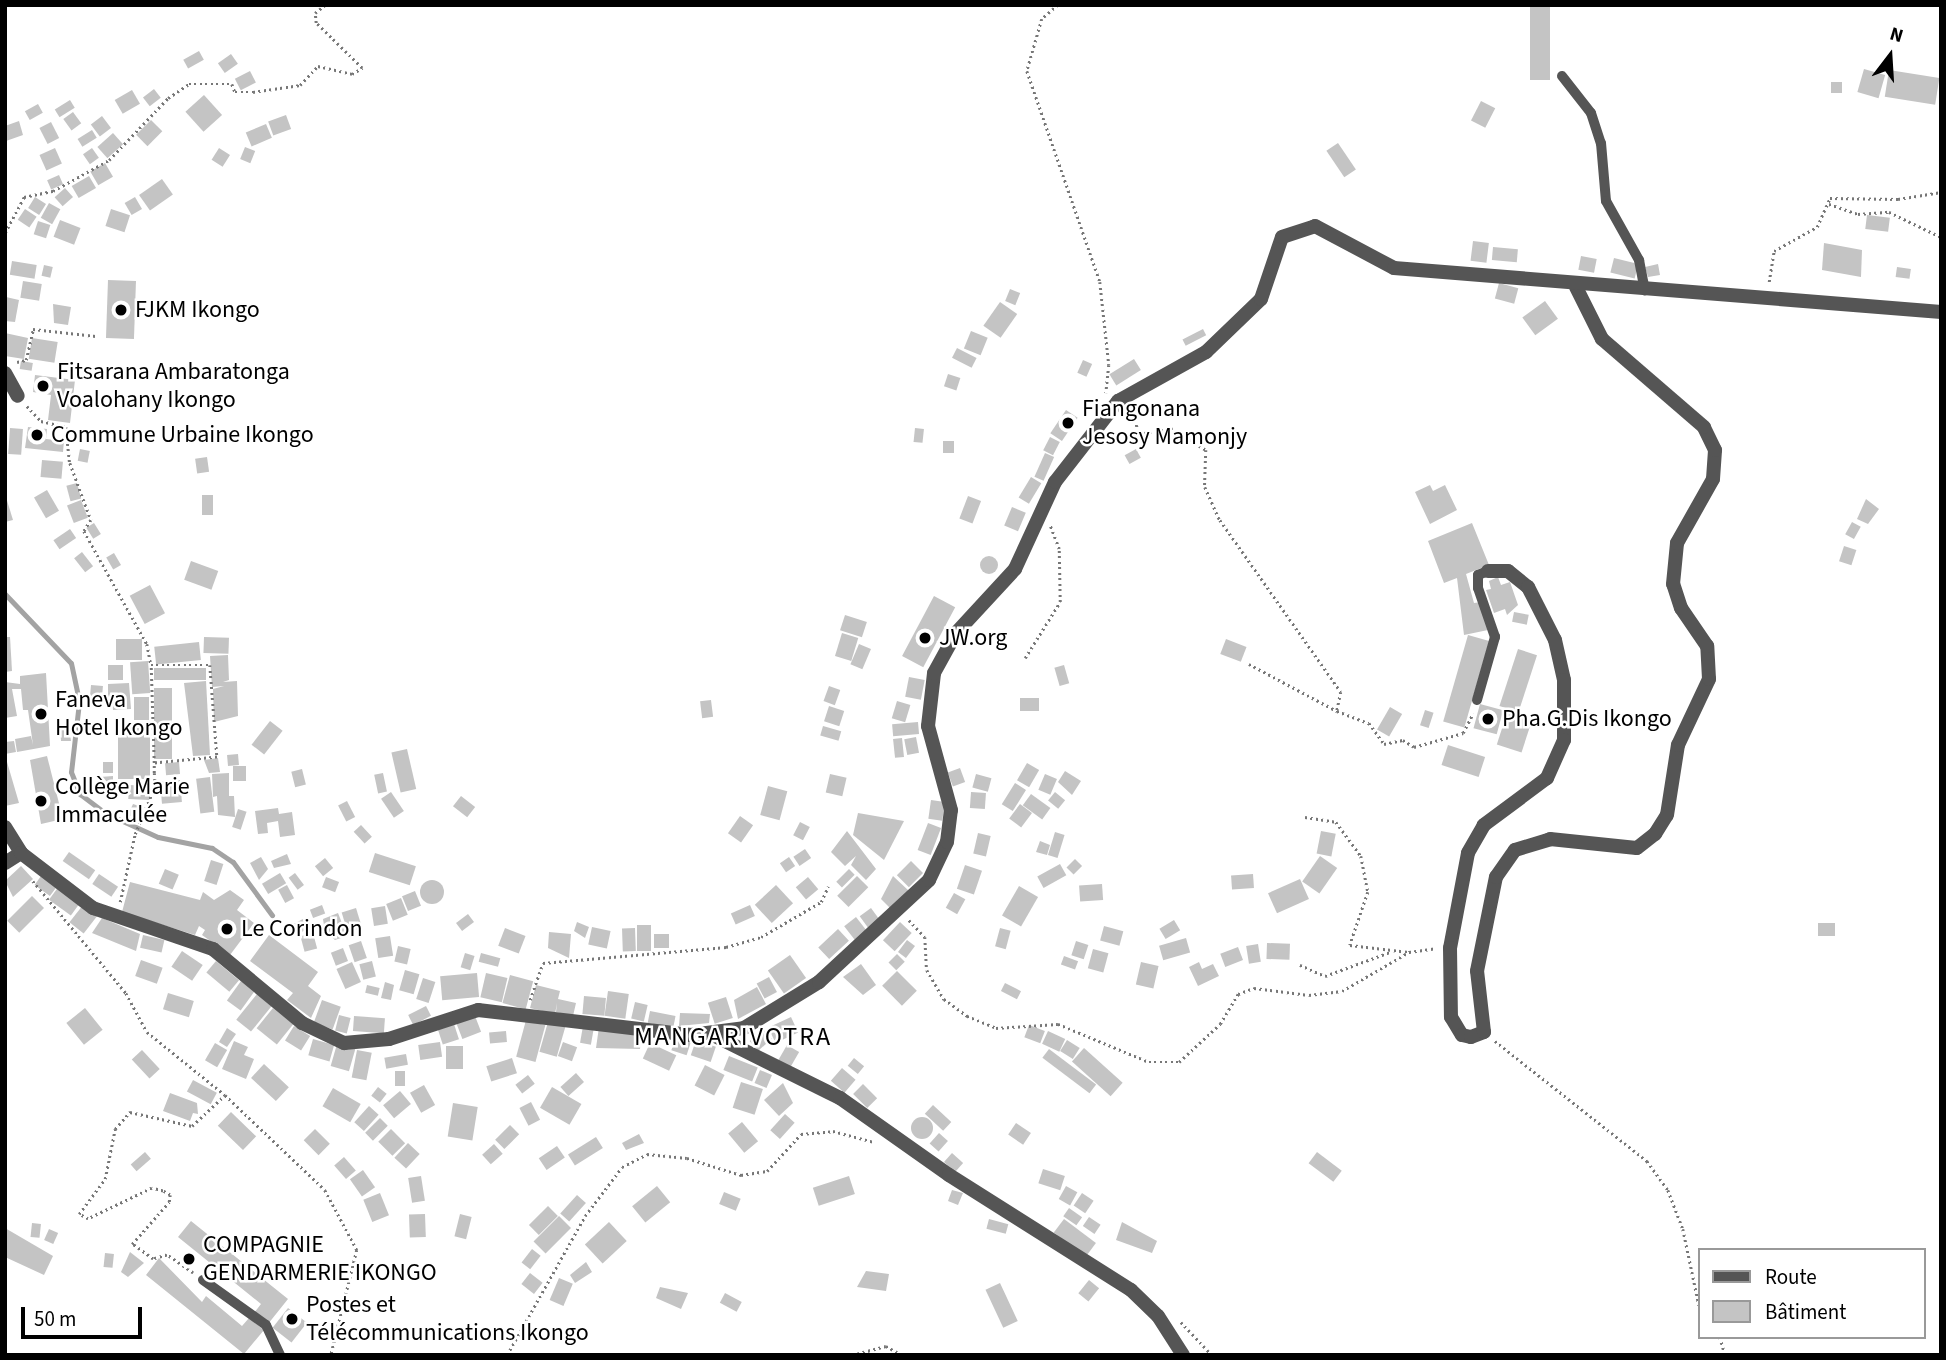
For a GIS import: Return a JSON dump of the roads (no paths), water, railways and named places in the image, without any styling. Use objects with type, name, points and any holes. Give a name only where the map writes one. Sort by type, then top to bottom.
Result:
[{"type":"street","points":[[713,1035],[763,1018],[818,982],[900,910],[929,880],[950,820],[928,726],[934,673],[956,633],[1015,569],[1055,482],[1118,401],[1206,352],[1261,299],[1282,237],[1315,226],[1394,268],[1576,287],[1763,295],[1941,312]]},
{"type":"street","points":[[1488,571],[1508,571],[1528,587],[1555,640],[1564,680],[1564,740],[1547,778],[1484,825],[1468,853],[1450,948],[1451,1017],[1462,1035],[1484,1032],[1477,971],[1496,877],[1516,850],[1550,839],[1637,848],[1655,834],[1667,815],[1678,745],[1709,679],[1707,646],[1681,608],[1673,584],[1677,542],[1713,479],[1715,450],[1704,427],[1602,339],[1576,287]]},
{"type":"street","points":[[6,373],[18,396]]},
{"type":"street","points":[[5,827],[20,853],[115,919],[213,948],[302,1023],[344,1043],[389,1039],[478,1010],[527,1013],[713,1035],[840,1098],[949,1175],[1131,1290],[1158,1316],[1183,1355]]},
{"type":"street","points":[[5,863],[20,853]]},
{"type":"lane","points":[[1562,76],[1591,113],[1601,143],[1606,201],[1639,260],[1645,290]]},
{"type":"lane","points":[[1477,700],[1495,637],[1478,588],[1478,575],[1488,571]]},
{"type":"lane","points":[[202,1280],[266,1325],[280,1355]]},
{"type":"waterway","points":[[5,594],[71,663],[79,702],[71,772],[80,794],[105,813],[158,837],[212,848],[233,862],[272,915]]},
{"type":"place","name":"FJKM Ikongo","points":[[121,310]]},
{"type":"place","name":"Fitsarana Ambaratonga Voalohany Ikongo","points":[[43,386]]},
{"type":"place","name":"Fiangonana Jesosy Mamonjy","points":[[1068,423]]},
{"type":"place","name":"Commune Urbaine Ikongo","points":[[37,435]]},
{"type":"place","name":"JW.org","points":[[925,638]]},
{"type":"place","name":"Faneva Hotel Ikongo","points":[[41,714]]},
{"type":"place","name":"Pha.G.Dis Ikongo","points":[[1488,719]]},
{"type":"place","name":"Collège Marie Immaculée","points":[[41,801]]},
{"type":"place","name":"Le Corindon","points":[[227,929]]},
{"type":"place","name":"COMPAGNIE GENDARMERIE IKONGO","points":[[189,1259]]},
{"type":"place","name":"Postes et Télécommunications Ikongo","points":[[292,1319]]},
{"type":"district","name":"MANGARIVOTRA","points":[[733,1037]]}]
